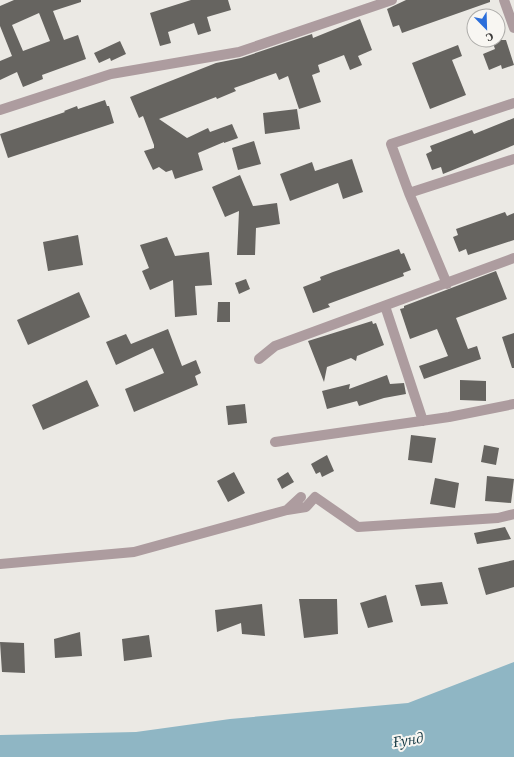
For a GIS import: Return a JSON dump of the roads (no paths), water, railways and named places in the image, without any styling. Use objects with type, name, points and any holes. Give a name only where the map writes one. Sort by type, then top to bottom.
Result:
[{"type":"street","points":[[0,110],[111,74],[239,52],[392,0]]},
{"type":"street","points":[[504,0],[514,28]]},
{"type":"street","points":[[447,284],[409,193],[391,144],[514,103]]},
{"type":"street","points":[[409,193],[514,159]]},
{"type":"street","points":[[259,359],[275,346],[447,284],[514,258]]},
{"type":"street","points":[[385,306],[423,421]]},
{"type":"street","points":[[275,442],[423,421],[514,404]]},
{"type":"street","points":[[287,510],[301,497]]},
{"type":"street","points":[[0,564],[134,552],[287,510],[306,507],[315,497],[358,527],[498,518],[514,514]]},
{"type":"water","name":"Ғунд","points":[[514,662],[514,757],[0,757],[0,735],[136,732],[230,719],[408,703]]}]
